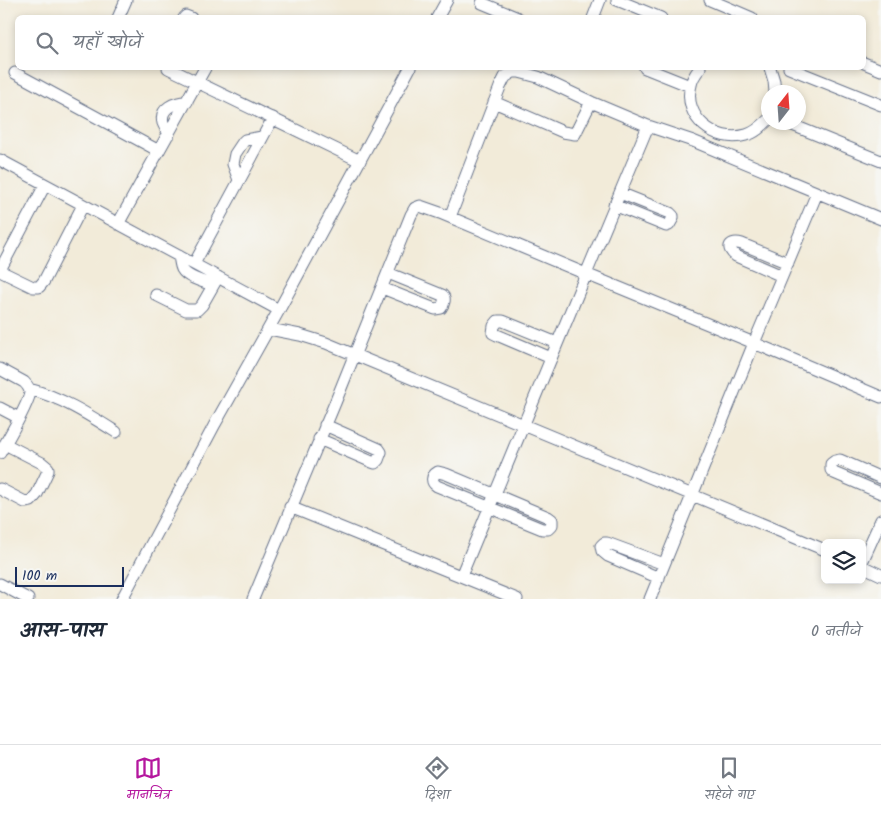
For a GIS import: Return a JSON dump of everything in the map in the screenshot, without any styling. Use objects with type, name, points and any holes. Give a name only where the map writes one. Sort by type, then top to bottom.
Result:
[{"type":"street","points":[[119,15],[126,0]]},
{"type":"street","points":[[439,15],[447,0]]},
{"type":"street","points":[[594,15],[600,0]]},
{"type":"street","points":[[617,0],[654,15]]},
{"type":"street","points":[[710,0],[745,15]]},
{"type":"street","points":[[482,3],[511,15]]},
{"type":"street","points":[[866,64],[881,70]]},
{"type":"street","points":[[172,70],[360,161]]},
{"type":"street","points":[[118,224],[169,134],[163,123],[164,112],[172,104],[186,102],[204,70]]},
{"type":"street","points":[[122,599],[215,424],[280,310],[409,70]]},
{"type":"street","points":[[650,70],[690,86]]},
{"type":"street","points":[[699,70],[690,86],[690,100],[694,113],[704,126],[711,131],[732,137],[748,135],[761,127]]},
{"type":"street","points":[[771,70],[775,85]]},
{"type":"street","points":[[793,70],[881,105]]},
{"type":"street","points":[[450,217],[500,87],[505,77],[513,72],[519,72],[538,77],[648,126],[701,145],[881,219]]},
{"type":"street","points":[[15,73],[159,150]]},
{"type":"street","points":[[494,102],[563,132],[575,134],[591,102]]},
{"type":"street","points":[[194,264],[273,118]]},
{"type":"street","points":[[460,576],[648,126]]},
{"type":"street","points":[[804,130],[881,161]]},
{"type":"street","points":[[2,165],[45,185],[194,264],[215,281],[280,310]]},
{"type":"street","points":[[45,185],[0,270],[33,288],[39,287],[44,281],[83,205]]},
{"type":"street","points":[[614,205],[666,226],[669,225],[673,218],[670,213],[620,193]]},
{"type":"street","points":[[650,599],[817,193]]},
{"type":"street","points":[[253,599],[411,215],[415,208],[420,206],[881,397]]},
{"type":"street","points":[[782,276],[736,256],[730,250],[730,245],[736,242],[788,262]]},
{"type":"street","points":[[179,256],[185,272],[197,279],[215,281]]},
{"type":"street","points":[[382,288],[435,308],[441,308],[443,304],[444,298],[442,294],[388,273]]},
{"type":"street","points":[[156,295],[186,310],[197,310],[202,305],[215,281]]},
{"type":"street","points":[[551,358],[497,335],[493,331],[494,326],[498,321],[503,321],[557,343]]},
{"type":"street","points":[[269,329],[311,338],[354,355],[821,548]]},
{"type":"street","points":[[0,369],[28,385],[30,392],[19,418],[2,449],[42,463],[48,468],[37,494],[31,501],[25,502],[0,488]]},
{"type":"street","points":[[29,389],[49,395],[116,432]]},
{"type":"street","points":[[0,408],[19,418]]},
{"type":"street","points":[[319,439],[372,462],[378,460],[381,452],[380,449],[325,425]]},
{"type":"street","points":[[881,478],[840,460],[831,464],[831,470],[834,473],[881,493]]},
{"type":"street","points":[[442,473],[548,517],[552,520],[552,525],[548,529],[542,529],[489,507],[437,486],[433,478],[436,474],[442,473]]},
{"type":"street","points":[[290,507],[517,599]]},
{"type":"street","points":[[866,553],[881,520]]},
{"type":"street","points":[[658,578],[608,556],[602,551],[602,546],[604,543],[607,543],[664,564]]},
{"type":"street","points":[[866,568],[881,575]]},
{"type":"street","points":[[0,584],[28,599]]}]
